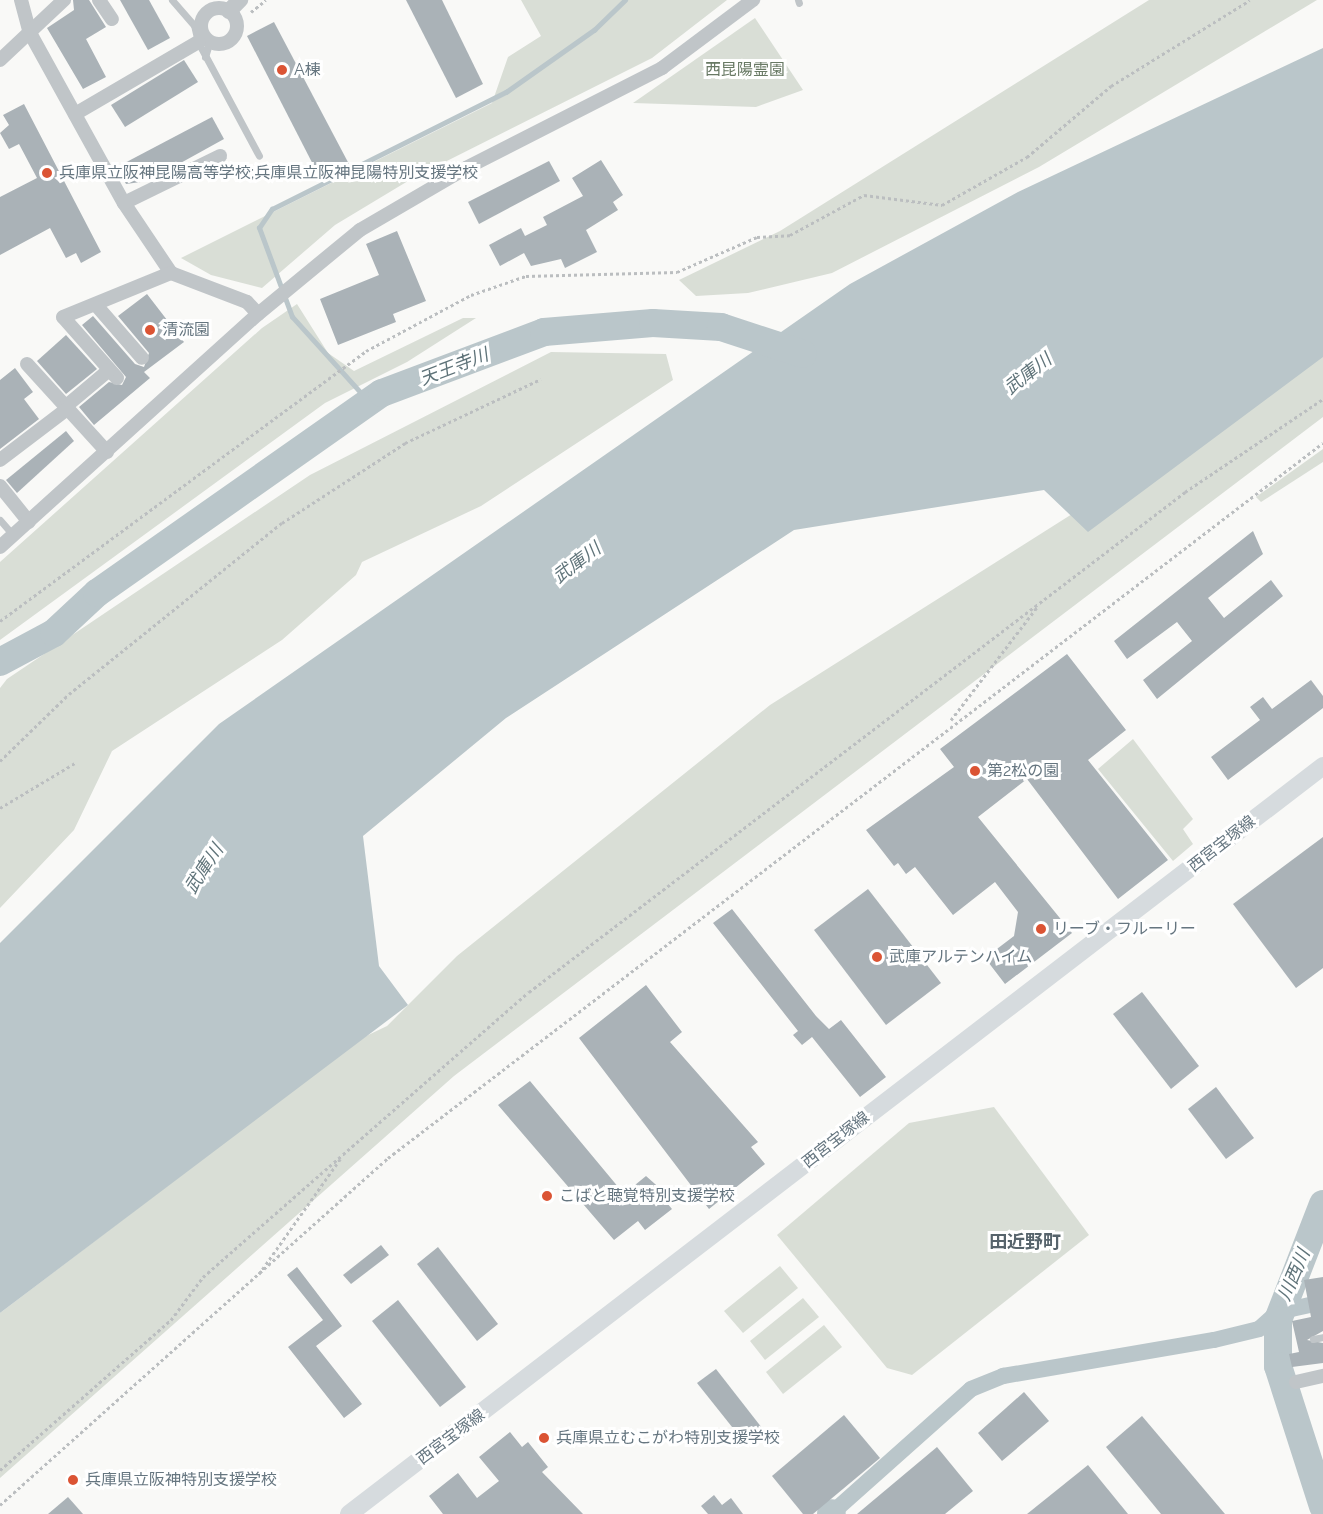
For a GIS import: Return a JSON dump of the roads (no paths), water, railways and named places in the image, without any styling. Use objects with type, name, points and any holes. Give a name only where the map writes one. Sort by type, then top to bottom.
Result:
[{"type":"main road","name":"西宮宝塚線","points":[[350,1514],[1323,766]]},
{"type":"street","points":[[21,0],[30,33],[124,204],[171,273],[236,297],[258,314]]},
{"type":"street","points":[[0,60],[64,0]]},
{"type":"street","points":[[99,0],[112,19]]},
{"type":"street","points":[[0,547],[258,314],[360,230],[466,168],[662,68],[753,0]]},
{"type":"street","points":[[75,114],[204,42],[221,44],[234,35],[237,25],[235,6],[218,8],[204,16],[201,27],[204,42]]},
{"type":"street","points":[[124,204],[220,156]]},
{"type":"street","points":[[6,460],[46,431],[66,408],[113,374],[63,317],[171,273]]},
{"type":"street","points":[[96,305],[142,358]]},
{"type":"street","points":[[27,364],[106,452]]},
{"type":"street","points":[[0,486],[29,522]]},
{"type":"street","points":[[1296,1382],[1323,1376]]},
{"type":"lane","points":[[172,0],[194,25],[204,42],[205,57],[259,156]]},
{"type":"lane","points":[[204,42],[205,57]]},
{"type":"lane","points":[[0,520],[13,535]]},
{"type":"lane","points":[[1313,1339],[1323,1337]]},
{"type":"water","name":"武庫川","points":[[1323,48],[1323,357],[1088,532],[1044,490],[794,530],[506,718],[363,836],[379,966],[408,1005],[0,1313],[0,943],[219,724],[850,284],[1018,192]]},
{"type":"waterway","points":[[368,401],[292,317],[259,228],[272,209],[506,92],[594,30],[625,0]]},
{"type":"waterway","name":"天王寺川","points":[[0,662],[54,633],[97,593],[382,393],[544,332],[653,323],[721,327],[803,354]]},
{"type":"waterway","name":"川西川","points":[[1323,1204],[1278,1320],[1278,1366],[1323,1506]]},
{"type":"waterway","name":"川西川","points":[[832,1513],[971,1389],[1003,1376],[1214,1340],[1259,1329],[1278,1312],[1323,1302]]},
{"type":"place","name":"A棟","points":[[282,70]]},
{"type":"place","name":"兵庫県立阪神昆陽高等学校;兵庫県立阪神昆陽特別支援学校","points":[[47,173]]},
{"type":"place","name":"清流園","points":[[150,330]]},
{"type":"place","name":"第2松の園","points":[[975,771]]},
{"type":"place","name":"リーブ・フルーリー","points":[[1041,929]]},
{"type":"place","name":"武庫アルテンハイム","points":[[877,957]]},
{"type":"place","name":"こばと聴覚特別支援学校","points":[[547,1196]]},
{"type":"place","name":"兵庫県立むこがわ特別支援学校","points":[[544,1438]]},
{"type":"place","name":"兵庫県立阪神特別支援学校","points":[[73,1480]]},
{"type":"district","name":"田近野町","points":[[1025,1242]]},
{"type":"park label","name":"西昆陽霊園","points":[[745,70]]}]
